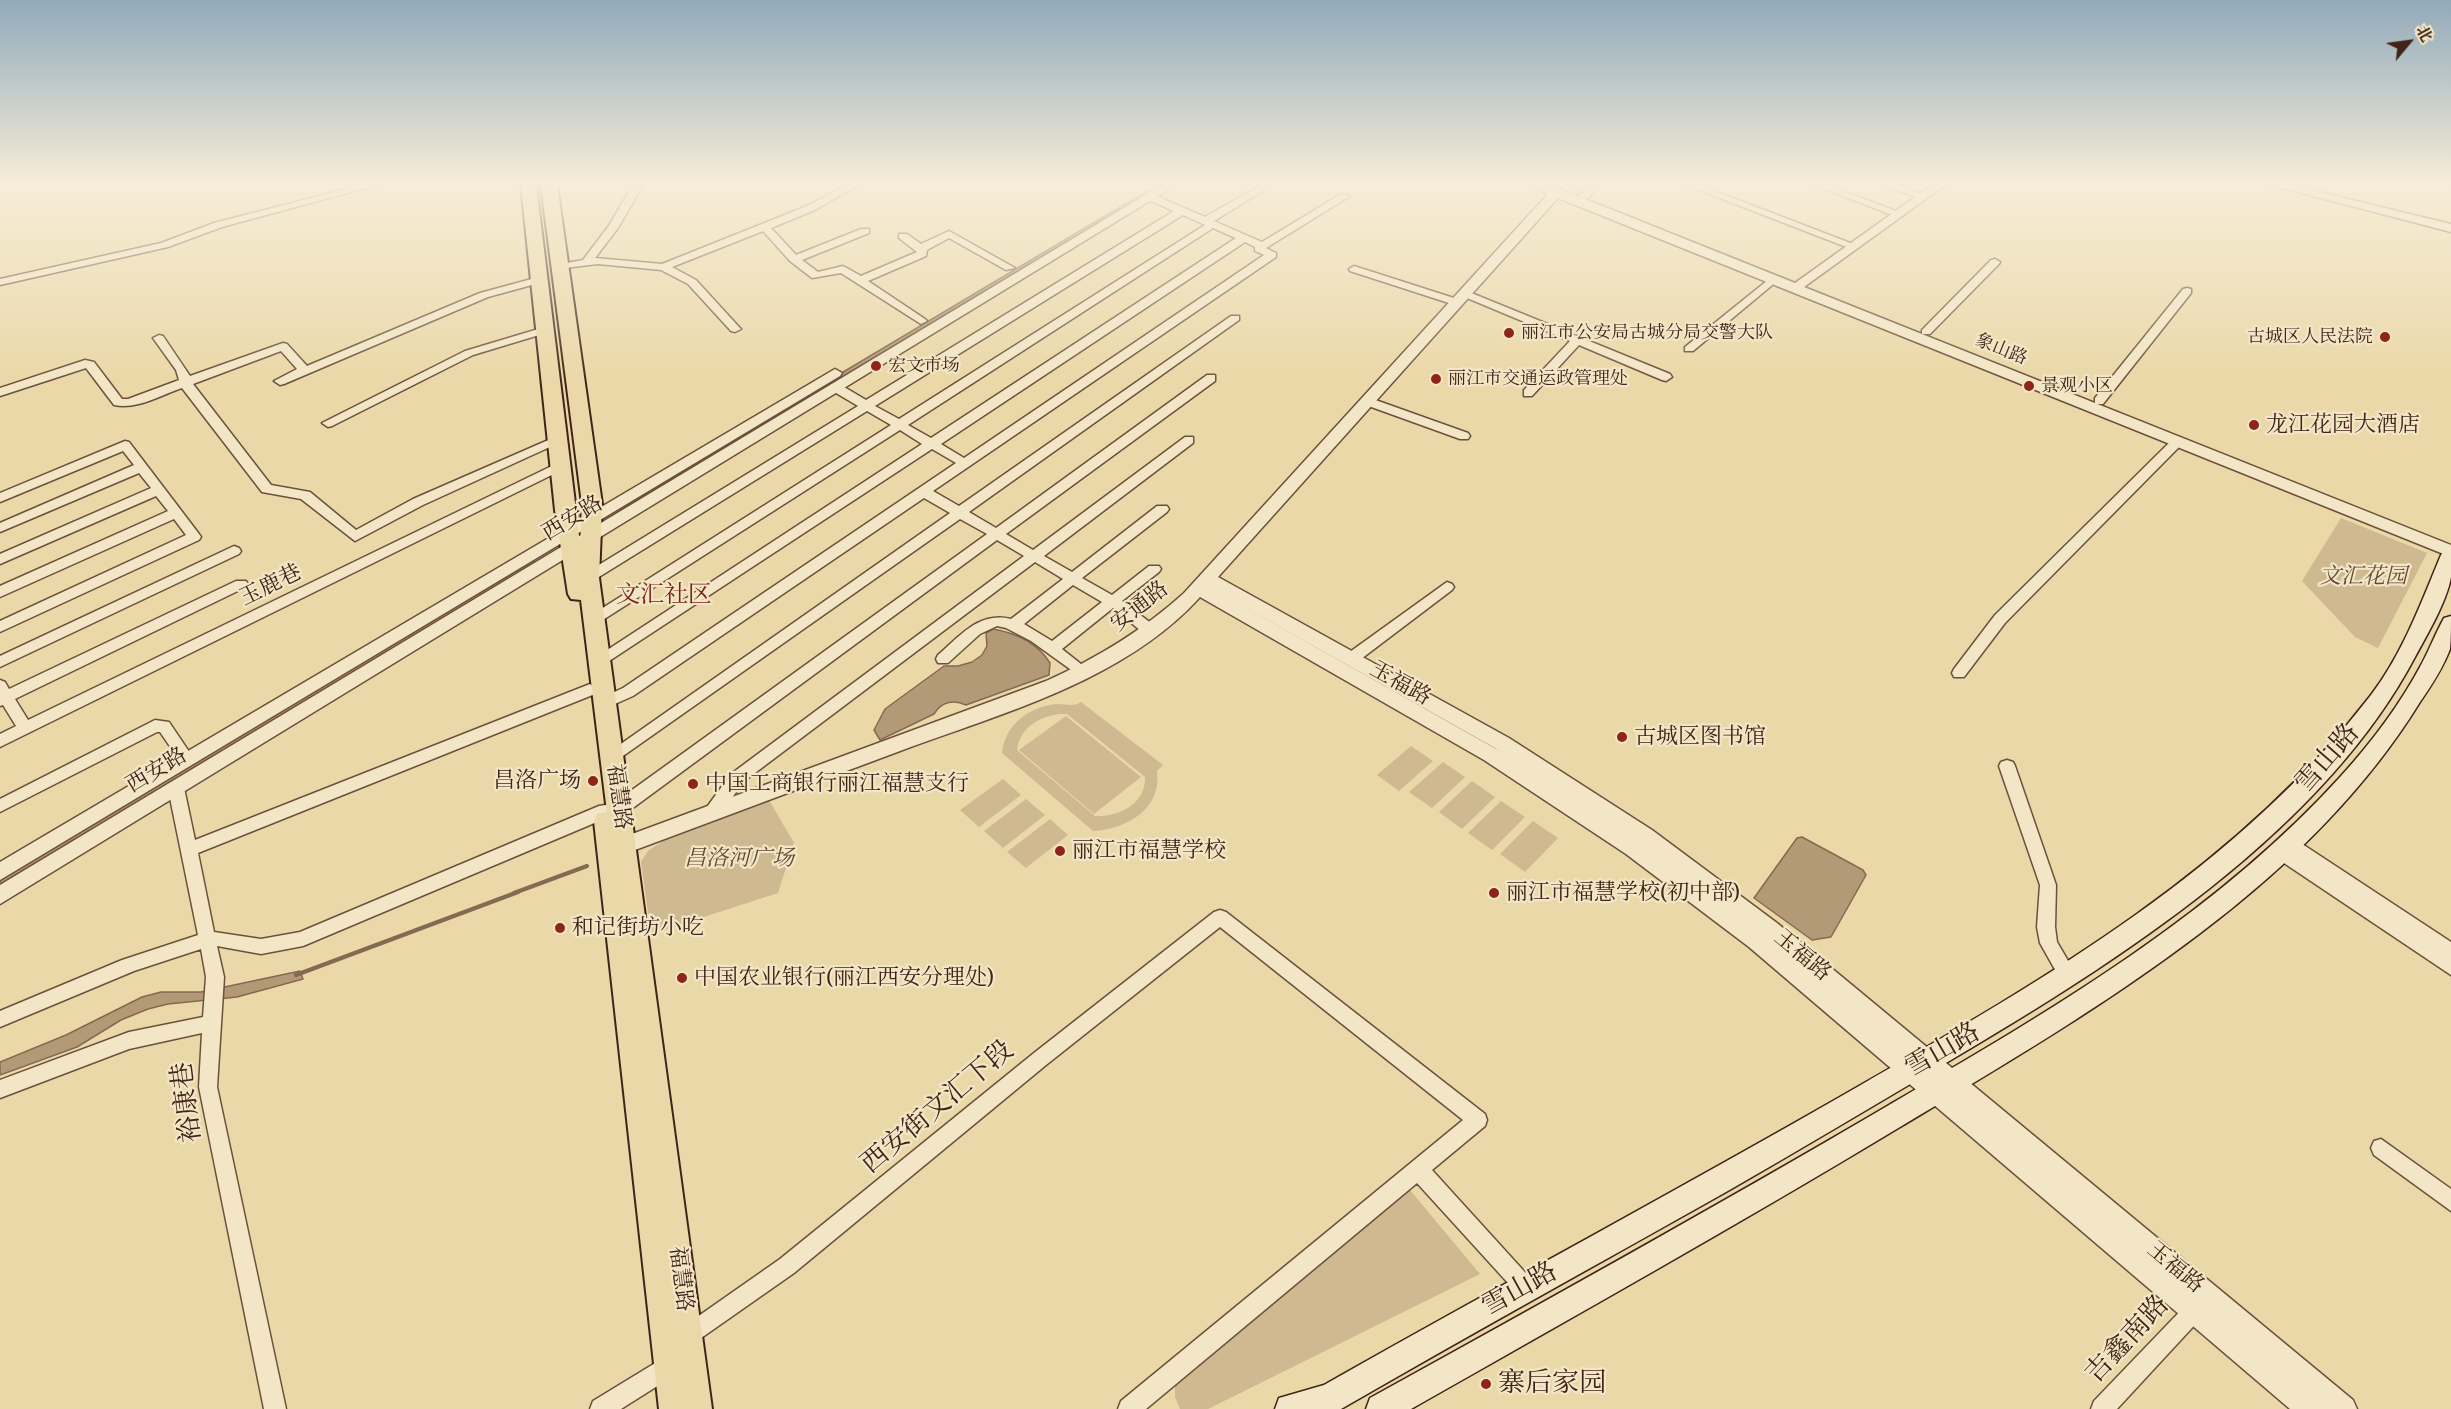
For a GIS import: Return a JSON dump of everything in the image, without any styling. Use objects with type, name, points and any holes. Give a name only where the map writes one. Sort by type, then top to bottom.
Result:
[{"type":"main road","name":"福慧路","points":[[536,251],[560,466],[581,533],[595,620],[600,662],[598,696],[613,757],[612,809]]},
{"type":"main road","name":"福慧路","points":[[558,251],[592,504],[581,533],[598,696],[617,848],[696,1409]]},
{"type":"main road","name":"雪山路","points":[[1290,1409],[1321,1404],[1525,1287],[1786,1143],[2068,976],[2195,887],[2260,831],[2314,777],[2378,701],[2410,651],[2451,553]]},
{"type":"main road","name":"雪山路","points":[[1381,1409],[1411,1402],[2045,1026],[2139,965],[2220,905],[2285,847],[2347,784],[2403,714],[2435,662],[2451,624]]},
{"type":"main road","name":"福慧路","points":[[617,848],[675,1409]]},
{"type":"street","points":[[0,282],[138,251]]},
{"type":"street","points":[[586,263],[595,251]]},
{"type":"street","points":[[663,267],[703,251]]},
{"type":"street","points":[[787,251],[816,276],[843,269],[921,321]]},
{"type":"street","points":[[794,259],[815,251]]},
{"type":"street","points":[[860,280],[920,256],[923,253],[921,251]]},
{"type":"street","points":[[979,251],[1010,268]]},
{"type":"street","name":"西安路","points":[[0,895],[176,788],[921,321],[1041,251]]},
{"type":"street","name":"西安路","points":[[0,872],[188,760],[835,387],[1053,251]]},
{"type":"street","points":[[589,577],[1118,251]]},
{"type":"street","points":[[595,620],[1167,251]]},
{"type":"street","points":[[600,662],[1225,251]]},
{"type":"street","points":[[188,850],[598,696],[628,692],[1272,255],[1263,251]]},
{"type":"street","name":"安通路","points":[[617,848],[1030,695],[1081,672],[1150,631],[1202,583],[1501,251]]},
{"type":"street","name":"象山路","points":[[1705,251],[2451,553]]},
{"type":"street","name":"象山路","points":[[1726,251],[1801,284],[2451,542]]},
{"type":"street","points":[[1801,284],[1846,251]]},
{"type":"street","points":[[560,267],[598,261],[663,267],[692,282],[735,329]]},
{"type":"street","points":[[1926,332],[1995,262]]},
{"type":"street","points":[[1354,269],[1460,298],[1577,340],[1666,377]]},
{"type":"street","points":[[1689,350],[1773,279]]},
{"type":"street","points":[[280,381],[484,295],[539,280]]},
{"type":"street","points":[[2099,401],[2187,291]]},
{"type":"street","points":[[613,757],[1235,318]]},
{"type":"street","points":[[328,423],[469,353],[545,330]]},
{"type":"street","points":[[159,338],[182,370],[186,382],[267,489],[305,495],[355,536],[418,502],[557,441]]},
{"type":"street","points":[[1528,393],[1577,340]]},
{"type":"street","points":[[0,376],[3,391],[90,364],[121,403],[133,402],[283,346],[305,371]]},
{"type":"street","points":[[0,1019],[158,955],[207,939],[229,939],[261,947],[282,946],[324,931],[612,809],[1211,378]]},
{"type":"street","points":[[835,387],[966,464]]},
{"type":"street","points":[[1367,401],[1464,436]]},
{"type":"street","points":[[713,812],[737,778],[1189,440]]},
{"type":"street","points":[[1959,673],[2000,619],[2178,441]]},
{"type":"street","points":[[0,498],[125,445],[194,537],[0,627]]},
{"type":"street","name":"玉鹿巷","points":[[0,741],[560,466]]},
{"type":"street","points":[[0,528],[141,467]]},
{"type":"street","points":[[0,559],[158,490]]},
{"type":"street","points":[[924,492],[1113,602],[1150,631]]},
{"type":"street","points":[[1013,625],[1162,509]]},
{"type":"street","points":[[0,592],[176,513]]},
{"type":"street","points":[[0,662],[234,551]]},
{"type":"street","points":[[1053,648],[1154,569]]},
{"type":"street","name":"玉福路","points":[[1202,583],[1352,658],[1502,743],[1645,836],[1770,929],[1917,1066]]},
{"type":"street","name":"玉福路","points":[[1202,583],[1454,732],[1634,848],[1917,1066],[2344,1409]]},
{"type":"street","points":[[25,728],[2,694],[241,584]]},
{"type":"street","points":[[1352,658],[1448,587]]},
{"type":"street","points":[[943,659],[987,622],[1013,625],[1053,648],[1081,672]]},
{"type":"street","points":[[0,806],[155,726],[164,726],[188,760]]},
{"type":"street","points":[[2007,766],[2048,885],[2046,927],[2049,943],[2068,976]]},
{"type":"street","name":"裕康巷","points":[[176,788],[215,977],[209,1090],[275,1409]]},
{"type":"street","points":[[2285,847],[2451,951]]},
{"type":"street","points":[[2285,847],[2451,966]]},
{"type":"street","name":"西安街文汇下段","points":[[687,1336],[787,1266],[1040,1059],[1220,917],[1478,1120],[1419,1170]]},
{"type":"street","points":[[0,1089],[123,1041],[212,1019]]},
{"type":"street","name":"玉福路","points":[[1943,1087],[2310,1409]]},
{"type":"street","points":[[2381,1148],[2451,1201]]},
{"type":"street","points":[[1129,1409],[1419,1170],[1525,1287]]},
{"type":"street","name":"吉鑫南路","points":[[2102,1409],[2196,1309]]},
{"type":"street","points":[[601,1409],[670,1365]]},
{"type":"green space","name":"文汇花园","points":[[2341,518],[2427,553],[2378,648],[2355,637],[2302,581]]},
{"type":"green space","points":[[1081,702],[1163,765],[1157,771],[1154,796],[1148,806],[1130,821],[1118,826],[1093,831],[1002,753],[1008,733],[1021,718],[1048,705]],"holes":[[[1067,714],[1145,777],[1141,795],[1129,807],[1113,814],[1095,816],[1017,750],[1022,736],[1031,725],[1044,718]]]},
{"type":"green space","points":[[1066,716],[1141,777],[1094,814],[1019,750]]},
{"type":"green space","points":[[1411,746],[1433,761],[1399,791],[1377,775]]},
{"type":"green space","points":[[1443,762],[1465,777],[1432,808],[1409,792]]},
{"type":"green space","points":[[1003,779],[1021,795],[979,827],[960,810]]},
{"type":"green space","points":[[1472,781],[1495,797],[1462,829],[1439,812]]},
{"type":"green space","points":[[1026,799],[1045,815],[1003,848],[984,831]]},
{"type":"green space","name":"昌洛河广场","points":[[769,800],[794,843],[778,893],[651,934],[641,862],[648,851],[663,841]]},
{"type":"green space","points":[[1501,801],[1525,817],[1492,850],[1468,833]]},
{"type":"green space","points":[[1050,819],[1068,835],[1026,868],[1007,852]]},
{"type":"green space","points":[[1533,821],[1558,838],[1525,872],[1500,854]]},
{"type":"green space","points":[[1410,1190],[1480,1274],[1208,1409],[1180,1409],[1175,1397],[1175,1384]]},
{"type":"shaded area","points":[[1047,251],[1054,251],[626,507],[625,502]]},
{"type":"shaded area","points":[[532,557],[535,563],[0,886],[0,877]]},
{"type":"shaded area","points":[[993,629],[1018,636],[1039,649],[1050,663],[1049,675],[966,705],[956,702],[944,704],[934,714],[880,740],[874,730],[885,709],[944,666],[958,666],[972,662],[982,655],[987,646],[986,633]]},
{"type":"shaded area","points":[[1802,837],[1863,870],[1866,875],[1831,937],[1812,940],[1754,898],[1797,838]]},
{"type":"shaded area","points":[[300,971],[303,979],[237,997],[168,1004],[148,1009],[121,1020],[77,1047],[0,1075],[0,1062],[66,1035],[142,997],[161,992],[201,992]]},
{"type":"waterway","points":[[514,893],[587,866]]},
{"type":"waterway","points":[[296,975],[518,892]]},
{"type":"place","name":"丽江市公安局古城分局交警大队","points":[[1509,333]]},
{"type":"place","name":"古城区人民法院","points":[[2385,337]]},
{"type":"place","name":"宏文市场","points":[[876,366]]},
{"type":"place","name":"丽江市交通运政管理处","points":[[1436,379]]},
{"type":"place","name":"景观小区","points":[[2029,386]]},
{"type":"place","name":"龙江花园大酒店","points":[[2254,425]]},
{"type":"place","name":"古城区图书馆","points":[[1622,737]]},
{"type":"place","name":"昌洛广场","points":[[593,781]]},
{"type":"place","name":"中国工商银行丽江福慧支行","points":[[693,784]]},
{"type":"place","name":"丽江市福慧学校","points":[[1060,851]]},
{"type":"place","name":"丽江市福慧学校(初中部)","points":[[1494,893]]},
{"type":"place","name":"和记街坊小吃","points":[[560,928]]},
{"type":"place","name":"中国农业银行(丽江西安分理处)","points":[[682,978]]},
{"type":"place","name":"寨后家园","points":[[1486,1384]]},
{"type":"district","name":"文汇社区","points":[[664,596]]}]
